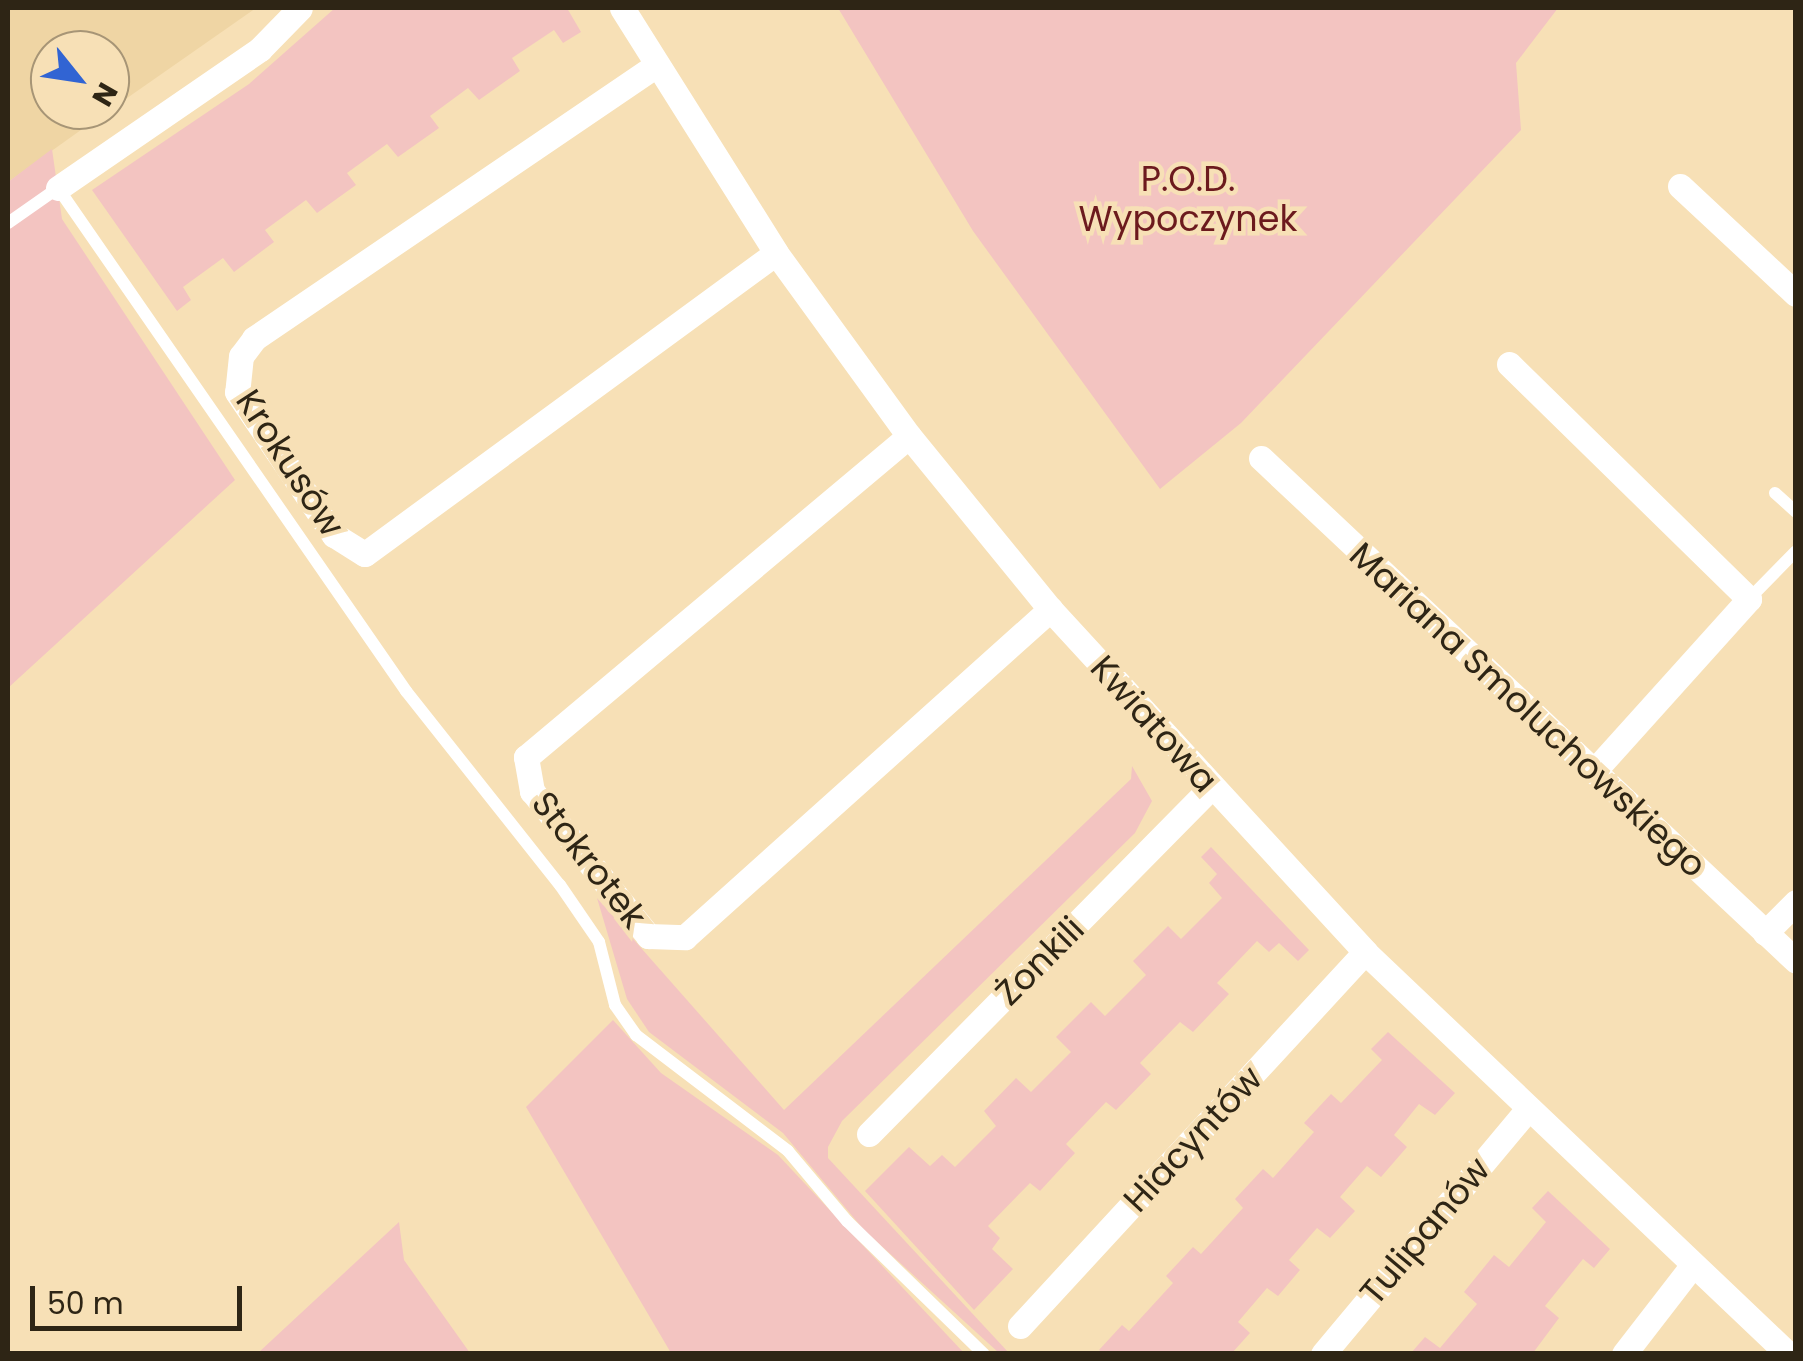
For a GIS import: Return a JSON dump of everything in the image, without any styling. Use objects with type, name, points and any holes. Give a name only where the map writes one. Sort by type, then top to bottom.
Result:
[{"type":"street","points":[[58,188],[260,49],[300,8]]},
{"type":"street","name":"Kwiatowa","points":[[622,8],[776,253],[910,436],[1050,608],[1210,788],[1365,952],[1788,1354]]},
{"type":"street","name":"Krokusów","points":[[655,66],[254,339],[241,356],[237,392],[334,535],[365,554],[776,253]]},
{"type":"street","points":[[1680,186],[1796,294]]},
{"type":"street","points":[[1508,364],[1750,599],[1596,770]]},
{"type":"street","name":"Stokrotek","points":[[910,436],[526,758],[532,792],[648,936],[685,937],[1050,608]]},
{"type":"street","name":"Mariana Smoluchowskiego","points":[[1261,458],[1529,716],[1596,770],[1796,961]]},
{"type":"street","name":"Żonkili","points":[[869,1134],[1210,788]]},
{"type":"street","points":[[1765,933],[1796,902]]},
{"type":"street","name":"Hiacyntów","points":[[1020,1326],[1365,952]]},
{"type":"street","name":"Tulipanów","points":[[1323,1354],[1528,1109]]},
{"type":"street","points":[[1624,1354],[1692,1266]]},
{"type":"lane","points":[[8,223],[58,188],[406,690],[570,899],[598,942],[615,1005],[636,1035],[788,1151],[847,1221],[984,1354]]},
{"type":"lane","points":[[1775,493],[1796,512]]},
{"type":"lane","points":[[1750,599],[1796,551]]},
{"type":"shaded area","points":[[8,8],[256,8],[130,96],[130,30],[30,30],[30,130],[81,130],[8,182]]},
{"type":"green space","points":[[335,8],[567,8],[581,32],[563,43],[554,30],[512,58],[520,71],[479,100],[468,88],[430,116],[439,128],[398,157],[387,144],[347,173],[356,185],[317,213],[306,200],[265,230],[274,242],[234,272],[223,258],[183,287],[191,300],[177,311],[92,190],[249,84]]},
{"type":"green space","name":"P.O.D. Wypoczynek","points":[[838,8],[1558,8],[1516,63],[1521,130],[1241,423],[1160,489],[973,231]]},
{"type":"green space","points":[[52,149],[62,219],[235,480],[8,688],[8,182]]},
{"type":"green space","points":[[1132,766],[1152,801],[1135,833],[842,1121],[828,1147],[828,1158],[1009,1353],[999,1353],[864,1230],[783,1133],[649,1032],[627,999],[597,898],[784,1110],[1131,779]]},
{"type":"green space","points":[[1211,847],[1309,950],[1298,961],[1279,943],[1269,952],[1257,941],[1217,983],[1229,994],[1193,1032],[1180,1022],[1140,1063],[1151,1074],[1116,1110],[1106,1102],[1066,1144],[1075,1153],[1040,1191],[1030,1183],[988,1226],[1000,1238],[992,1249],[1013,1269],[974,1310],[865,1191],[909,1147],[930,1166],[942,1155],[955,1167],[996,1126],[984,1111],[1016,1078],[1031,1092],[1071,1052],[1056,1037],[1091,1002],[1105,1016],[1146,975],[1133,961],[1168,926],[1181,939],[1222,898],[1209,883],[1217,874],[1201,857]]},
{"type":"green space","points":[[613,1020],[661,1073],[778,1155],[964,1353],[671,1353],[526,1107]]},
{"type":"green space","points":[[1388,1032],[1455,1093],[1435,1115],[1419,1104],[1394,1135],[1407,1147],[1381,1177],[1367,1166],[1340,1197],[1355,1211],[1330,1238],[1317,1228],[1289,1260],[1300,1270],[1278,1296],[1267,1288],[1238,1322],[1250,1333],[1232,1353],[1099,1350],[1122,1325],[1129,1331],[1173,1283],[1166,1276],[1193,1247],[1201,1254],[1243,1208],[1235,1199],[1263,1169],[1273,1178],[1314,1132],[1304,1123],[1331,1094],[1341,1103],[1382,1060],[1371,1049]]},
{"type":"green space","points":[[1548,1191],[1610,1249],[1594,1268],[1583,1259],[1545,1306],[1559,1318],[1533,1353],[1411,1353],[1425,1337],[1440,1348],[1477,1304],[1464,1292],[1494,1255],[1509,1267],[1546,1222],[1532,1208]]},
{"type":"green space","points":[[399,1222],[404,1260],[470,1353],[258,1353]]}]
